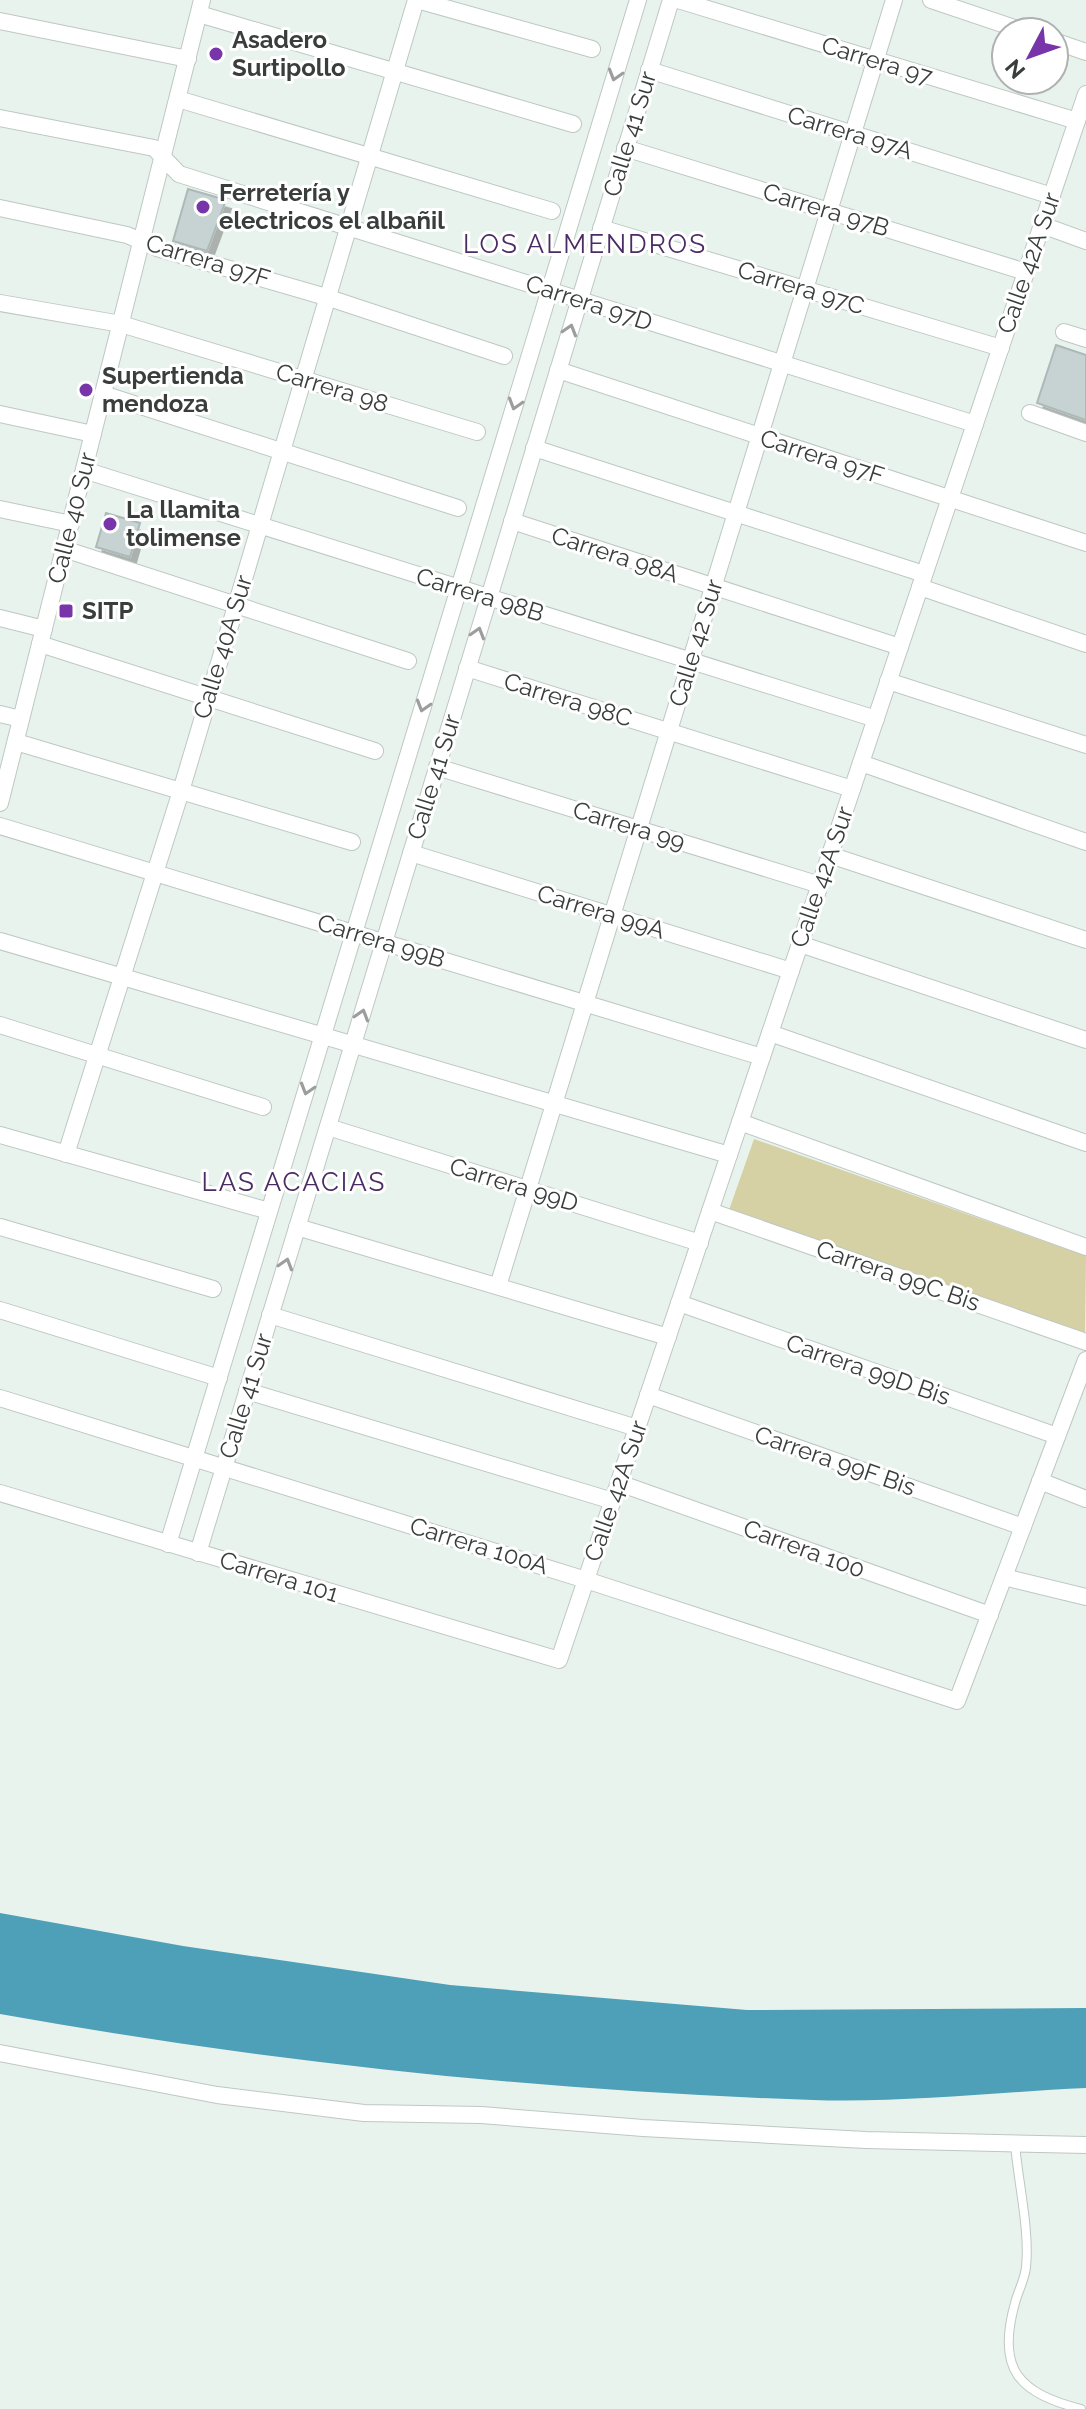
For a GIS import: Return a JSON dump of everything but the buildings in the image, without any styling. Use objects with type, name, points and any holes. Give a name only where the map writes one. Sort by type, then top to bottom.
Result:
[{"type":"street","points":[[416,0],[592,49]]},
{"type":"street","name":"Calle 40A Sur","points":[[66,1154],[181,791],[416,0]]},
{"type":"street","name":"Calle 41 Sur","points":[[168,1544],[638,0]]},
{"type":"street","name":"Calle 41 Sur","points":[[198,1553],[671,0]]},
{"type":"street","name":"Carrera 97","points":[[678,0],[875,60],[1078,134]]},
{"type":"street","name":"Calle 42 Sur","points":[[498,1286],[894,0]]},
{"type":"street","points":[[931,0],[990,20]]},
{"type":"street","points":[[201,7],[393,71],[573,124]]},
{"type":"street","name":"Calle 40 Sur","points":[[0,801],[201,7]]},
{"type":"street","points":[[0,21],[188,59]]},
{"type":"street","name":"Carrera 97A","points":[[649,70],[1052,196]]},
{"type":"street","name":"Calle 42A Sur","points":[[559,1660],[1026,272],[1052,196],[1078,134],[1086,94]]},
{"type":"street","points":[[178,99],[552,211]]},
{"type":"street","name":"Carrera 97D","points":[[0,118],[154,148],[179,174],[975,424]]},
{"type":"street","name":"Carrera 97B","points":[[625,148],[1026,272]]},
{"type":"street","name":"Carrera 97F","points":[[0,208],[142,241],[504,356]]},
{"type":"street","points":[[1042,225],[1086,241]]},
{"type":"street","name":"Carrera 97C","points":[[601,228],[1001,348]]},
{"type":"street","name":"Carrera 98","points":[[0,303],[121,324],[477,432]]},
{"type":"street","points":[[1064,332],[1086,339]]},
{"type":"street","name":"Carrera 97F","points":[[558,370],[1086,543]]},
{"type":"street","points":[[103,394],[458,508]]},
{"type":"street","points":[[1030,413],[1086,433]]},
{"type":"street","points":[[0,414],[93,434]]},
{"type":"street","points":[[534,448],[737,513],[1086,644]]},
{"type":"street","name":"Carrera 98B","points":[[84,470],[876,719]]},
{"type":"street","points":[[0,509],[71,524]]},
{"type":"street","name":"Carrera 98A","points":[[512,521],[900,647]]},
{"type":"street","points":[[64,549],[408,661]]},
{"type":"street","points":[[0,618],[42,637],[207,697],[375,751]]},
{"type":"street","name":"Carrera 98C","points":[[467,668],[852,789]]},
{"type":"street","points":[[888,681],[1086,745]]},
{"type":"street","points":[[0,714],[21,719]]},
{"type":"street","points":[[16,742],[352,842]]},
{"type":"street","points":[[861,763],[1086,842]]},
{"type":"street","name":"Carrera 99","points":[[437,767],[820,885]]},
{"type":"street","name":"Carrera 99B","points":[[0,826],[762,1057]]},
{"type":"street","name":"Carrera 99A","points":[[411,853],[791,971]]},
{"type":"street","points":[[830,855],[1086,940]]},
{"type":"street","points":[[0,941],[729,1155]]},
{"type":"street","points":[[800,944],[1086,1040]]},
{"type":"street","points":[[0,1025],[263,1107]]},
{"type":"street","points":[[770,1033],[1086,1143]]},
{"type":"street","points":[[740,1122],[1086,1247]]},
{"type":"street","name":"Carrera 99D","points":[[328,1127],[700,1243]]},
{"type":"street","points":[[0,1135],[269,1211]]},
{"type":"street","name":"Carrera 99C Bis","points":[[710,1211],[1086,1342]]},
{"type":"street","points":[[0,1227],[213,1289]]},
{"type":"street","points":[[297,1227],[668,1337]]},
{"type":"street","name":"Carrera 99D Bis","points":[[679,1303],[1057,1436]]},
{"type":"street","points":[[0,1310],[219,1378]]},
{"type":"street","points":[[270,1315],[637,1428]]},
{"type":"street","points":[[990,1615],[1057,1436],[1080,1395],[1086,1360]]},
{"type":"street","points":[[247,1391],[613,1501]]},
{"type":"street","name":"Carrera 99F Bis","points":[[648,1395],[1023,1527]]},
{"type":"street","name":"Carrera 100A","points":[[0,1398],[586,1580],[957,1701],[990,1615]]},
{"type":"street","points":[[1040,1481],[1086,1499]]},
{"type":"street","name":"Carrera 100","points":[[619,1483],[990,1615]]},
{"type":"street","name":"Carrera 101","points":[[0,1493],[559,1660]]},
{"type":"street","points":[[1004,1577],[1086,1597]]},
{"type":"street","points":[[0,2053],[217,2095],[364,2113],[481,2115],[643,2128],[1086,2145]]},
{"type":"lane","points":[[1015,2144],[1026,2268],[1008,2337],[1013,2364],[1021,2384],[1038,2396],[1081,2409]]},
{"type":"shaded area","points":[[754,1139],[1086,1256],[1085,1336],[729,1210]]},
{"type":"water","points":[[0,1913],[183,1946],[450,1985],[747,2010],[1086,2008],[1086,2088],[880,2100],[711,2096],[405,2072],[100,2031],[0,2014]]},
{"type":"place","name":"Asadero Surtipollo","points":[[216,54]]},
{"type":"place","name":"Ferretería y electricos el albañil","points":[[203,207]]},
{"type":"place","name":"Supertienda mendoza","points":[[86,390]]},
{"type":"place","name":"La llamita tolimense","points":[[110,524]]},
{"type":"place","name":"SITP","points":[[66,611]]},
{"type":"district","name":"LOS ALMENDROS","points":[[585,244]]},
{"type":"district","name":"LAS ACACIAS","points":[[294,1182]]}]
